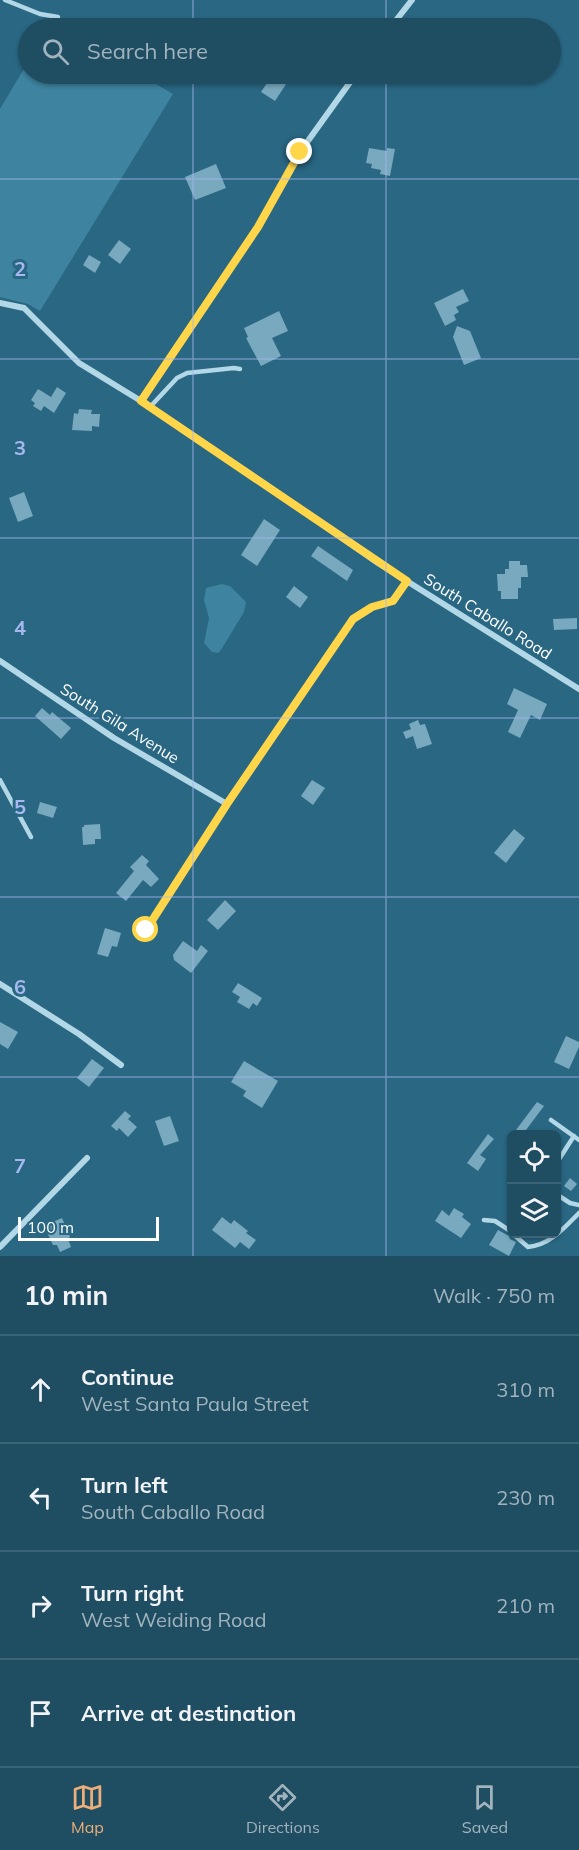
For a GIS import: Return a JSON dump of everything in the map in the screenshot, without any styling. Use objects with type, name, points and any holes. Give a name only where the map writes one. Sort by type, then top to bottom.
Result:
[{"type":"street","points":[[398,18],[412,0]]},
{"type":"street","points":[[141,401],[258,227],[300,152],[349,84]]},
{"type":"street","name":"South Caballo Road","points":[[0,303],[24,308],[79,363],[141,401],[407,581],[579,689]]},
{"type":"street","points":[[393,601],[407,581]]},
{"type":"street","name":"South Gila Avenue","points":[[0,661],[114,738],[226,806]]},
{"type":"street","points":[[0,984],[79,1034],[121,1065]]},
{"type":"street","points":[[0,1247],[87,1158]]},
{"type":"lane","points":[[5,0],[39,14],[58,17]]},
{"type":"lane","points":[[150,407],[177,378],[186,373],[240,369]]},
{"type":"lane","points":[[0,780],[31,837]]},
{"type":"lane","points":[[551,1120],[579,1140]]},
{"type":"lane","points":[[561,1156],[574,1136]]},
{"type":"lane","points":[[561,1197],[579,1205]]},
{"type":"lane","points":[[561,1231],[579,1213]]},
{"type":"lane","points":[[484,1220],[495,1221],[507,1229]]},
{"type":"lane","points":[[518,1238],[528,1247],[539,1246],[553,1238]]},
{"type":"path","points":[[146,930],[226,806],[353,619],[372,607],[393,601]]},
{"type":"shaded area","points":[[18,79],[18,84],[156,84],[173,94],[40,311],[28,304],[0,297],[0,109]]},
{"type":"shaded area","points":[[222,584],[230,586],[246,602],[244,612],[218,653],[212,652],[204,643],[209,618],[204,600],[206,588]]},
{"type":"building","points":[[266,84],[286,84],[275,101],[261,92]]},
{"type":"building","points":[[369,148],[387,151],[387,148],[395,149],[390,176],[380,174],[381,170],[371,168],[372,164],[366,163]]},
{"type":"building","points":[[216,164],[226,188],[195,200],[185,177]]},
{"type":"building","points":[[119,240],[131,249],[120,264],[108,255]]},
{"type":"building","points":[[89,255],[101,262],[95,273],[83,265]]},
{"type":"building","points":[[463,289],[469,301],[456,307],[459,312],[454,315],[456,320],[445,326],[434,303]]},
{"type":"building","points":[[279,311],[288,331],[272,338],[281,356],[261,366],[246,338],[248,337],[244,328]]},
{"type":"building","points":[[457,326],[470,331],[481,358],[464,365],[453,337]]},
{"type":"building","points":[[57,387],[66,393],[54,413],[44,406],[41,411],[33,406],[35,403],[31,400],[38,389],[51,397]]},
{"type":"building","points":[[79,409],[92,410],[91,414],[100,414],[99,427],[92,426],[92,431],[72,430],[74,413],[78,414]]},
{"type":"building","points":[[24,492],[33,516],[18,522],[9,498]]},
{"type":"building","points":[[264,519],[280,530],[257,566],[241,555]]},
{"type":"building","points":[[318,546],[353,570],[347,581],[311,556]]},
{"type":"building","points":[[509,561],[520,561],[520,565],[527,565],[528,577],[521,577],[518,599],[501,599],[501,591],[498,591],[497,574],[505,574],[505,569],[509,569]]},
{"type":"building","points":[[294,586],[308,597],[300,608],[286,597]]},
{"type":"building","points":[[577,618],[577,629],[554,630],[553,619]]},
{"type":"building","points":[[514,688],[547,704],[540,720],[531,715],[520,738],[508,732],[518,710],[507,704]]},
{"type":"building","points":[[42,708],[50,715],[52,712],[71,728],[61,739],[35,716]]},
{"type":"building","points":[[418,720],[420,725],[425,724],[432,744],[417,749],[413,736],[406,739],[403,732],[411,729],[409,724]]},
{"type":"building","points":[[312,780],[325,788],[313,805],[301,796]]},
{"type":"building","points":[[40,802],[57,807],[53,818],[37,813]]},
{"type":"building","points":[[100,824],[101,839],[95,839],[95,844],[83,845],[82,827]]},
{"type":"building","points":[[514,829],[525,838],[506,863],[494,853]]},
{"type":"building","points":[[142,855],[149,861],[146,865],[159,879],[151,887],[143,880],[126,901],[116,893],[134,871],[130,867]]},
{"type":"building","points":[[225,900],[236,911],[218,930],[207,920]]},
{"type":"building","points":[[105,928],[121,933],[117,947],[112,946],[108,957],[97,954]]},
{"type":"building","points":[[183,941],[197,951],[201,945],[208,951],[191,973],[174,960],[173,955]]},
{"type":"building","points":[[238,983],[262,998],[257,1006],[253,1003],[249,1009],[237,1002],[240,997],[232,992]]},
{"type":"building","points":[[0,1022],[18,1032],[8,1049],[0,1044]]},
{"type":"building","points":[[566,1036],[579,1042],[569,1069],[554,1062]]},
{"type":"building","points":[[92,1059],[104,1068],[89,1087],[77,1078]]},
{"type":"building","points":[[244,1061],[278,1081],[262,1108],[243,1096],[246,1091],[231,1082]]},
{"type":"building","points":[[537,1102],[544,1106],[526,1130],[516,1130]]},
{"type":"building","points":[[125,1111],[131,1116],[128,1119],[137,1127],[128,1137],[119,1128],[117,1131],[111,1126]]},
{"type":"building","points":[[170,1116],[179,1141],[164,1146],[155,1121]]},
{"type":"building","points":[[488,1134],[494,1139],[480,1155],[486,1159],[478,1171],[467,1163]]},
{"type":"building","points":[[570,1178],[577,1184],[571,1191],[564,1186]]},
{"type":"building","points":[[454,1208],[464,1214],[462,1217],[471,1224],[461,1238],[435,1221],[442,1210],[449,1216]]},
{"type":"building","points":[[222,1217],[231,1224],[234,1220],[256,1240],[249,1249],[240,1242],[235,1248],[212,1230]]},
{"type":"building","points":[[62,1218],[70,1237],[68,1239],[71,1247],[60,1252],[57,1245],[53,1245],[44,1226]]},
{"type":"building","points":[[498,1230],[516,1242],[509,1256],[489,1245]]},
{"type":"route","points":[[146,930],[227,804],[353,619],[372,607],[393,601],[407,581],[141,401],[258,227],[300,152]]}]
